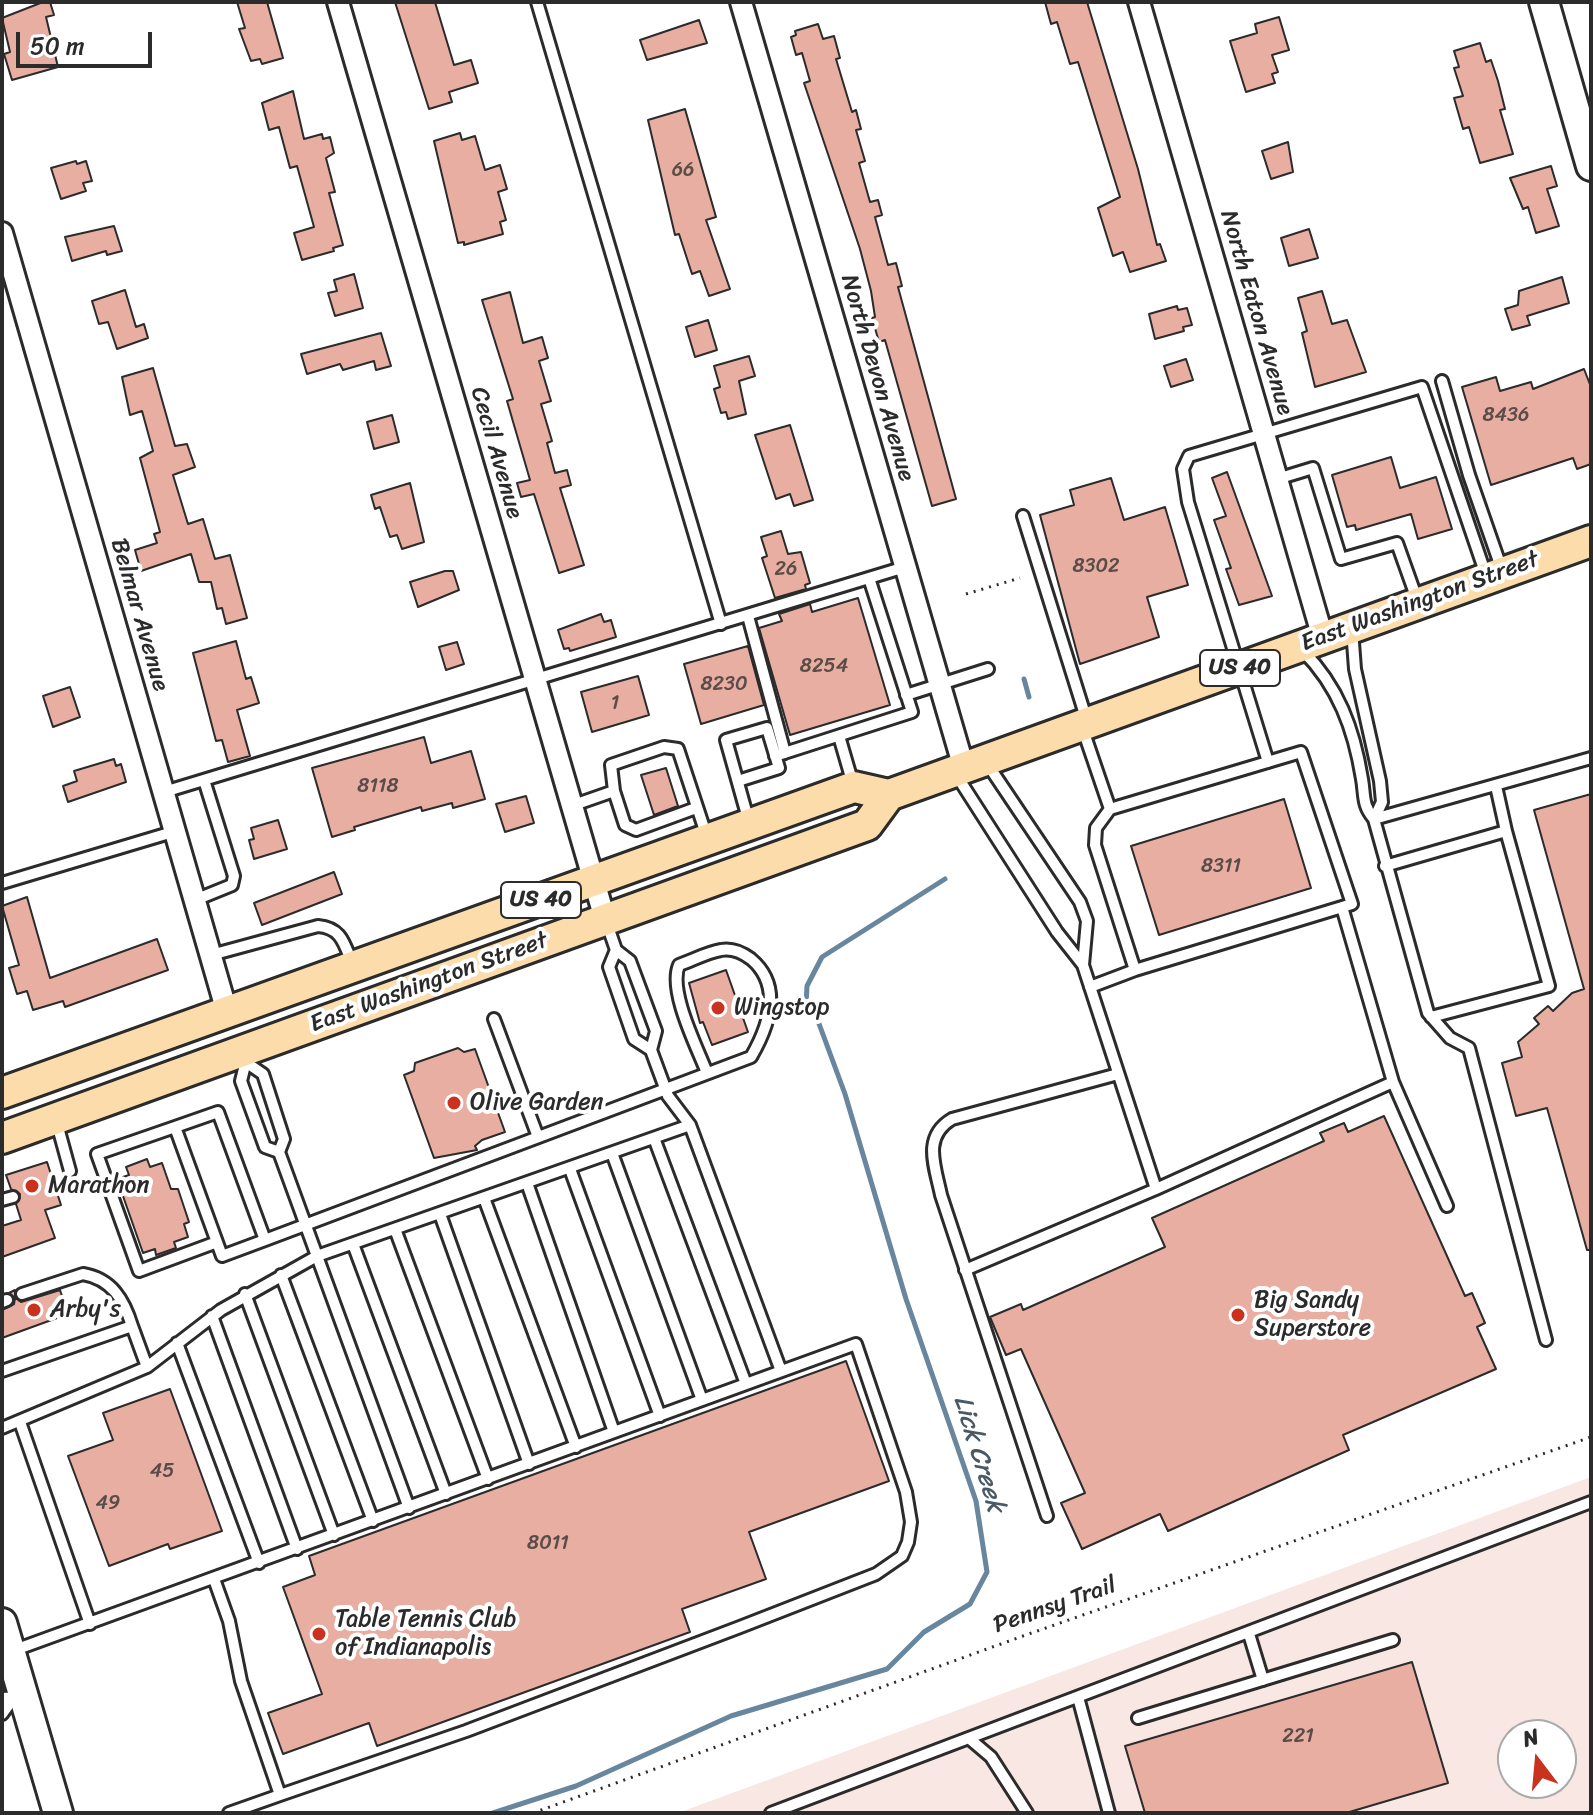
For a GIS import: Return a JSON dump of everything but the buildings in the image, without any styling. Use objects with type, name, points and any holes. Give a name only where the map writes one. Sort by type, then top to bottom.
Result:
[{"type":"main road","points":[[1544,2],[1591,166]]},
{"type":"main road","name":"East Washington Street","points":[[2,1138],[244,1057],[605,919],[867,825],[889,795],[1591,541]]},
{"type":"main road","points":[[854,787],[889,795]]},
{"type":"main road","name":"East Washington Street","points":[[2,1093],[854,787]]},
{"type":"main road","points":[[2,1623],[10,1651],[13,1698],[58,1813]]},
{"type":"street","name":"Cecil Avenue","points":[[338,2],[605,919]]},
{"type":"street","name":"North Devon Avenue","points":[[741,2],[939,683],[967,766]]},
{"type":"street","name":"North Eaton Avenue","points":[[1139,2],[1277,479],[1311,642]]},
{"type":"street","name":"Belmar Avenue","points":[[2,233],[227,1012]]},
{"type":"lane","points":[[537,2],[721,624]]},
{"type":"lane","points":[[1442,381],[1495,575]]},
{"type":"lane","points":[[1268,762],[1188,502],[1183,469],[1189,456],[1422,387],[1495,575]]},
{"type":"lane","points":[[1277,479],[1313,468],[1341,559],[1397,543],[1418,603]]},
{"type":"lane","points":[[1023,516],[1110,809]]},
{"type":"lane","points":[[164,792],[905,567]]},
{"type":"lane","points":[[780,755],[912,712],[869,578]]},
{"type":"lane","points":[[738,781],[779,768],[780,755],[748,616]]},
{"type":"lane","points":[[1351,627],[1355,669],[1380,781],[1382,802],[1374,819]]},
{"type":"lane","points":[[1311,642],[1337,692],[1362,778],[1364,808],[1374,819],[1385,866],[1431,1017],[1450,1038],[1469,1048],[1546,1340]]},
{"type":"lane","points":[[906,695],[988,669]]},
{"type":"lane","points":[[750,824],[726,740],[767,728],[780,755]]},
{"type":"lane","points":[[839,736],[854,787]]},
{"type":"lane","points":[[696,808],[636,830],[629,829],[614,791],[611,765],[672,746],[678,749],[708,839]]},
{"type":"lane","points":[[1090,987],[1135,970],[1352,904],[1301,752],[1110,809],[1096,828],[1095,845],[1135,970]]},
{"type":"lane","points":[[1374,819],[1591,758]]},
{"type":"lane","points":[[967,766],[1083,965],[1156,1189]]},
{"type":"lane","points":[[967,766],[1080,902],[1087,921],[1083,965]]},
{"type":"lane","points":[[195,900],[224,890],[232,885],[234,876],[204,780]]},
{"type":"lane","points":[[1431,1017],[1549,986],[1496,786]]},
{"type":"lane","points":[[571,806],[614,791]]},
{"type":"lane","points":[[2,883],[176,831]]},
{"type":"lane","points":[[1385,866],[1506,831]]},
{"type":"lane","points":[[1342,907],[1393,1082],[1447,1206]]},
{"type":"lane","points":[[605,919],[616,950],[630,961],[656,1031],[651,1050],[665,1088],[690,1125],[781,1371]]},
{"type":"lane","points":[[211,955],[318,926],[332,927],[339,933],[354,966]]},
{"type":"lane","points":[[175,1127],[222,1256],[751,1057],[769,1015],[769,985],[763,972],[738,951],[723,949],[679,965],[675,975],[707,1073]]},
{"type":"lane","points":[[616,950],[609,967],[634,1039],[651,1050]]},
{"type":"lane","points":[[494,1019],[538,1137]]},
{"type":"lane","points":[[244,1057],[241,1081],[265,1147],[279,1152]]},
{"type":"lane","points":[[244,1057],[263,1074],[284,1139],[279,1152],[409,1508]]},
{"type":"lane","points":[[1047,1516],[941,1195],[931,1145],[938,1127],[952,1119],[1118,1074]]},
{"type":"lane","points":[[965,1270],[1156,1189],[1393,1082]]},
{"type":"lane","points":[[217,1242],[139,1271],[97,1154],[218,1112],[265,1240]]},
{"type":"lane","points":[[56,1118],[70,1171]]},
{"type":"lane","points":[[3,1424],[20,1422],[147,1367],[245,1294],[317,1256],[690,1125]]},
{"type":"lane","points":[[654,1138],[746,1384]]},
{"type":"lane","points":[[612,1153],[702,1400]]},
{"type":"lane","points":[[570,1169],[660,1416]]},
{"type":"lane","points":[[527,1183],[614,1432]]},
{"type":"lane","points":[[484,1198],[576,1447]]},
{"type":"lane","points":[[440,1214],[529,1464]]},
{"type":"lane","points":[[395,1229],[488,1479]]},
{"type":"lane","points":[[353,1244],[446,1494]]},
{"type":"lane","points":[[22,1294],[83,1274],[92,1276],[122,1296],[147,1367]]},
{"type":"lane","points":[[281,1275],[373,1521]]},
{"type":"lane","points":[[245,1294],[334,1535]]},
{"type":"lane","points":[[212,1316],[297,1549]]},
{"type":"lane","points":[[2,1371],[132,1326]]},
{"type":"lane","points":[[177,1343],[259,1563]]},
{"type":"lane","points":[[10,1651],[856,1344],[906,1492],[911,1522],[902,1556],[876,1574],[755,1621],[466,1731],[229,1813]]},
{"type":"lane","points":[[20,1422],[90,1624]]},
{"type":"lane","points":[[771,1813],[971,1740],[1591,1502]]},
{"type":"lane","points":[[214,1579],[229,1621],[241,1681],[280,1795]]},
{"type":"lane","points":[[1249,1634],[1263,1680]]},
{"type":"lane","points":[[1138,1718],[1393,1640]]},
{"type":"lane","points":[[1078,1697],[1109,1813]]},
{"type":"lane","points":[[2,1714],[13,1698]]},
{"type":"lane","points":[[971,1740],[991,1757],[1027,1813]]},
{"type":"path","points":[[966,594],[1020,578]]},
{"type":"path","name":"Pennsy Trail","points":[[533,1813],[993,1646],[1591,1437]]},
{"type":"shaded area","points":[[1591,1477],[1591,1813],[678,1813]]},
{"type":"waterway","name":"Lick Creek","points":[[1024,679],[1029,697]]},
{"type":"waterway","name":"Lick Creek","points":[[493,1813],[576,1786],[731,1716],[887,1669],[924,1632],[970,1604],[987,1572],[976,1501],[906,1299],[845,1094],[818,1021],[806,1005],[807,986],[822,957],[945,879]]},
{"type":"place","name":"Wingstop","points":[[718,1008]]},
{"type":"place","name":"Olive Garden","points":[[454,1103]]},
{"type":"place","name":"Marathon","points":[[32,1186]]},
{"type":"place","name":"Arby's","points":[[34,1310]]},
{"type":"place","name":"Big Sandy Superstore","points":[[1238,1315]]},
{"type":"place","name":"Table Tennis Club of Indianapolis","points":[[319,1634]]}]
